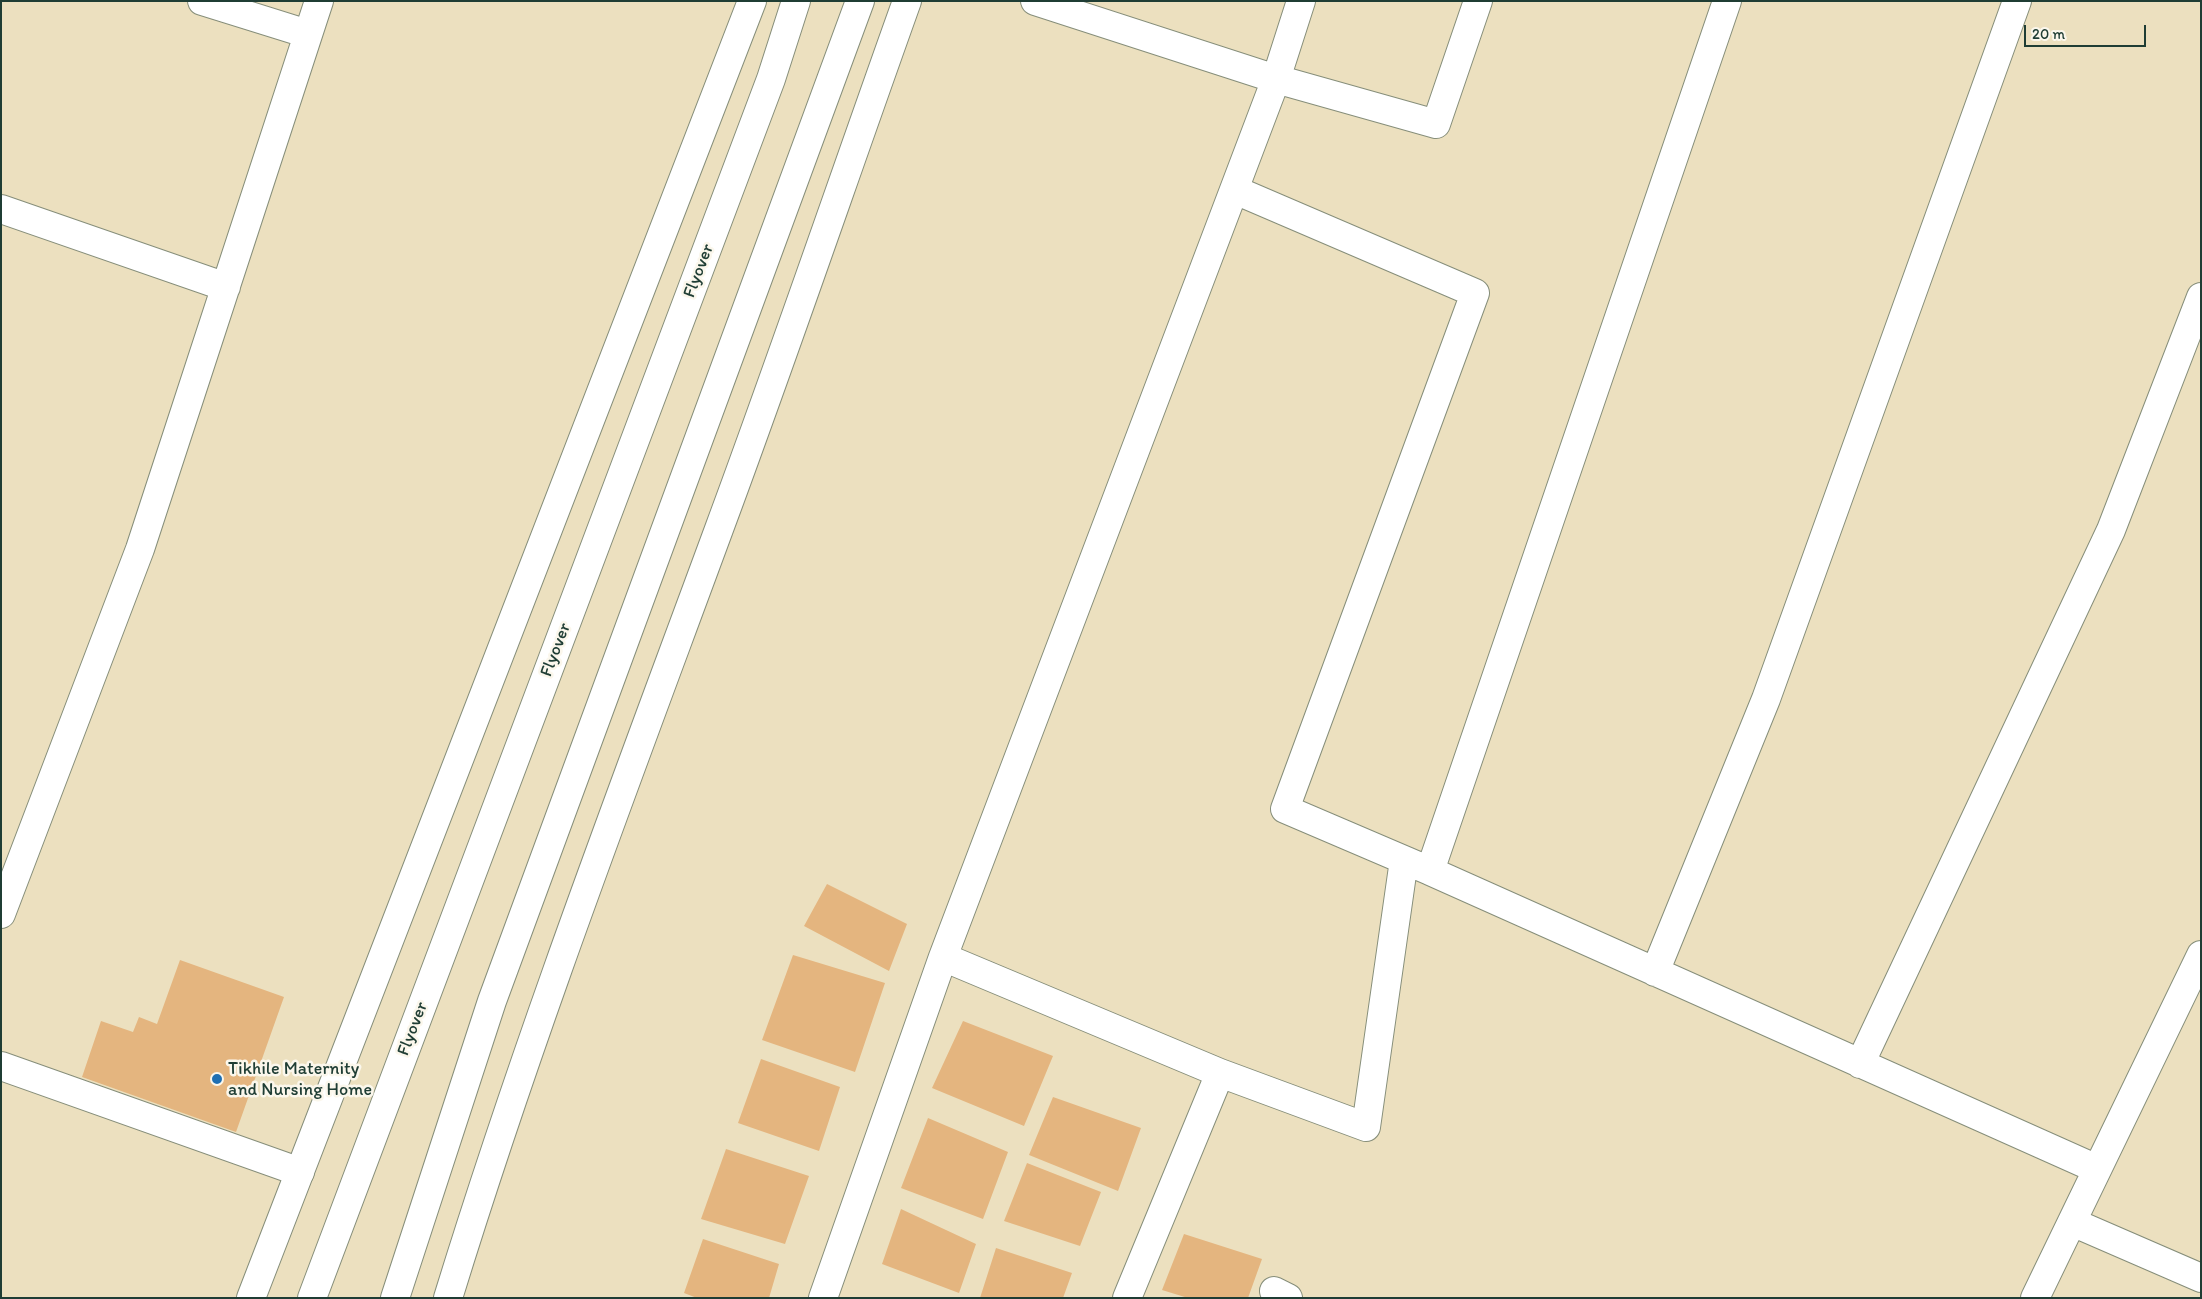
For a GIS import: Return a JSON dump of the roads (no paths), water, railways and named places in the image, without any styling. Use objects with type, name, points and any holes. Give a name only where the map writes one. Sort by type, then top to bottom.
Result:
[{"type":"main road","points":[[202,1],[308,34]]},
{"type":"main road","points":[[1,914],[140,549],[319,1]]},
{"type":"main road","points":[[251,1298],[752,1]]},
{"type":"main road","name":"Flyover","points":[[312,1298],[772,79],[796,1]]},
{"type":"main road","points":[[395,1298],[492,1001],[860,1]]},
{"type":"main road","points":[[448,1298],[490,1163],[757,427],[907,1]]},
{"type":"main road","points":[[1035,1],[1276,79],[1436,124],[1478,1]]},
{"type":"main road","points":[[823,1298],[943,957],[1235,190],[1276,79],[1301,1]]},
{"type":"main road","points":[[1430,871],[1727,1]]},
{"type":"main road","points":[[1655,972],[1766,699],[2017,1]]},
{"type":"main road","points":[[1235,190],[1475,293],[1285,810],[1430,871],[2097,1169]]},
{"type":"main road","points":[[1,210],[226,287]]},
{"type":"main road","points":[[1860,1064],[2111,530],[2201,297]]},
{"type":"main road","points":[[943,957],[1220,1072],[1366,1127],[1404,860]]},
{"type":"main road","points":[[2035,1298],[2201,955]]},
{"type":"main road","points":[[1,1066],[300,1172]]},
{"type":"main road","points":[[1127,1298],[1220,1072]]},
{"type":"main road","points":[[2072,1222],[2201,1278]]},
{"type":"place","name":"Tikhile Maternity and Nursing Home","points":[[217,1079]]}]
